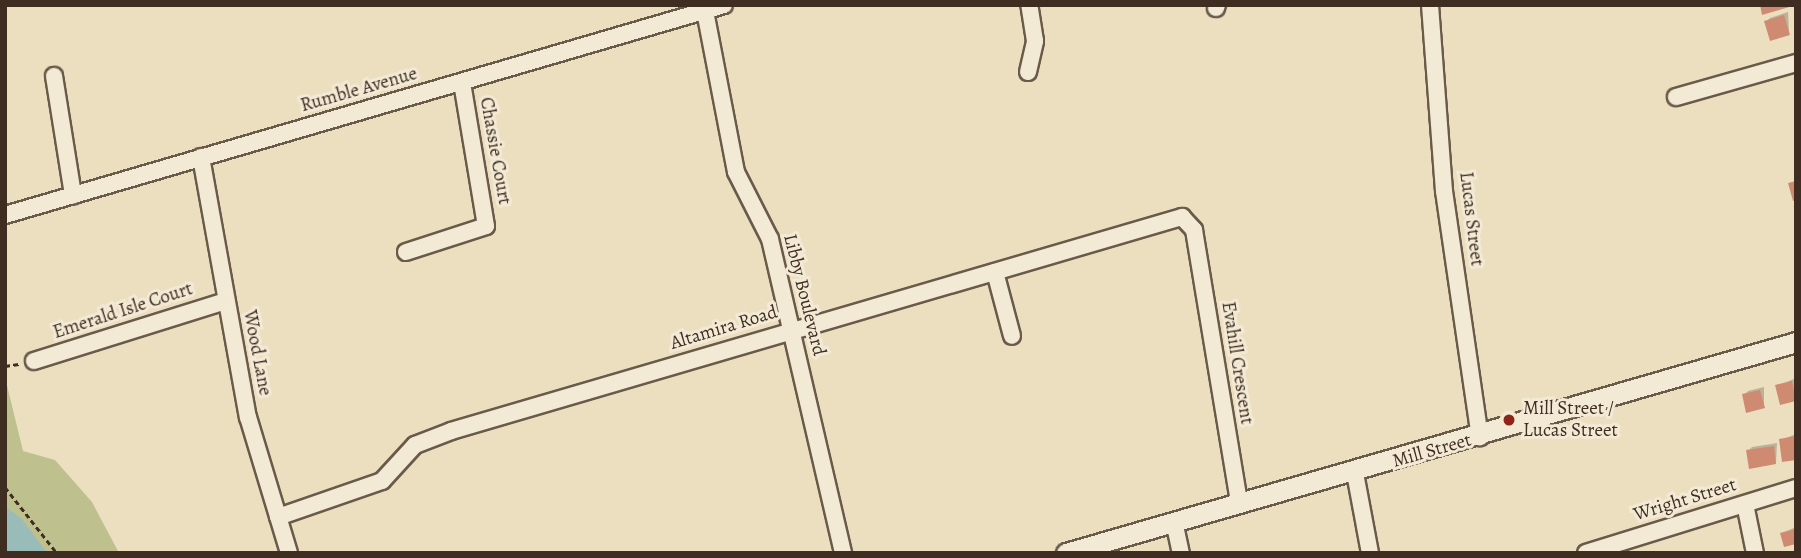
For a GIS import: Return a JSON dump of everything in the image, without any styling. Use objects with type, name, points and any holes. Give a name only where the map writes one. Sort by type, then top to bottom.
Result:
[{"type":"street","name":"Rumble Avenue","points":[[5,215],[724,5]]},
{"type":"street","points":[[1028,72],[1035,41],[1029,5]]},
{"type":"street","name":"Lucas Street","points":[[1430,5],[1444,191],[1480,437]]},
{"type":"street","name":"Libby Boulevard","points":[[705,11],[736,172],[770,239],[843,553]]},
{"type":"street","points":[[1676,97],[1796,62]]},
{"type":"street","points":[[54,76],[73,195]]},
{"type":"street","name":"Chassie Court","points":[[406,252],[486,226],[462,82]]},
{"type":"street","name":"Wood Lane","points":[[201,157],[248,417],[289,553]]},
{"type":"street","name":"Altamira Road","points":[[278,517],[382,481],[415,445],[452,431],[1182,217],[1194,230]]},
{"type":"street","name":"Evahill Crescent","points":[[1194,230],[1239,503]]},
{"type":"street","points":[[995,272],[1013,336]]},
{"type":"street","name":"Emerald Isle Court","points":[[34,361],[226,301]]},
{"type":"street","name":"Mill Street","points":[[1066,553],[1480,437],[1796,342]]},
{"type":"street","points":[[1355,473],[1370,553]]},
{"type":"street","name":"Wright Street","points":[[1586,553],[1796,488]]},
{"type":"street","points":[[1745,503],[1755,553]]},
{"type":"street","points":[[1174,521],[1181,553]]},
{"type":"path","points":[[5,486],[57,553]]},
{"type":"green space","points":[[5,377],[23,451],[55,460],[92,502],[119,553],[5,553]]},
{"type":"water","points":[[5,506],[22,519],[47,553],[5,553]]},
{"type":"building","points":[[1760,5],[1792,5],[1793,6],[1762,15]]},
{"type":"building","points":[[1784,15],[1790,35],[1770,41],[1764,21]]},
{"type":"building","points":[[1796,181],[1796,200],[1793,201],[1788,183]]},
{"type":"building","points":[[1792,381],[1796,401],[1780,405],[1775,385]]},
{"type":"building","points":[[1760,390],[1765,408],[1746,413],[1742,394]]},
{"type":"building","points":[[1796,436],[1796,460],[1782,462],[1779,439]]},
{"type":"building","points":[[1774,446],[1776,464],[1749,469],[1746,450]]},
{"type":"building","points":[[1796,529],[1796,544],[1784,547],[1780,533]]},
{"type":"place","name":"Mill Street / Lucas Street","points":[[1509,420]]}]
